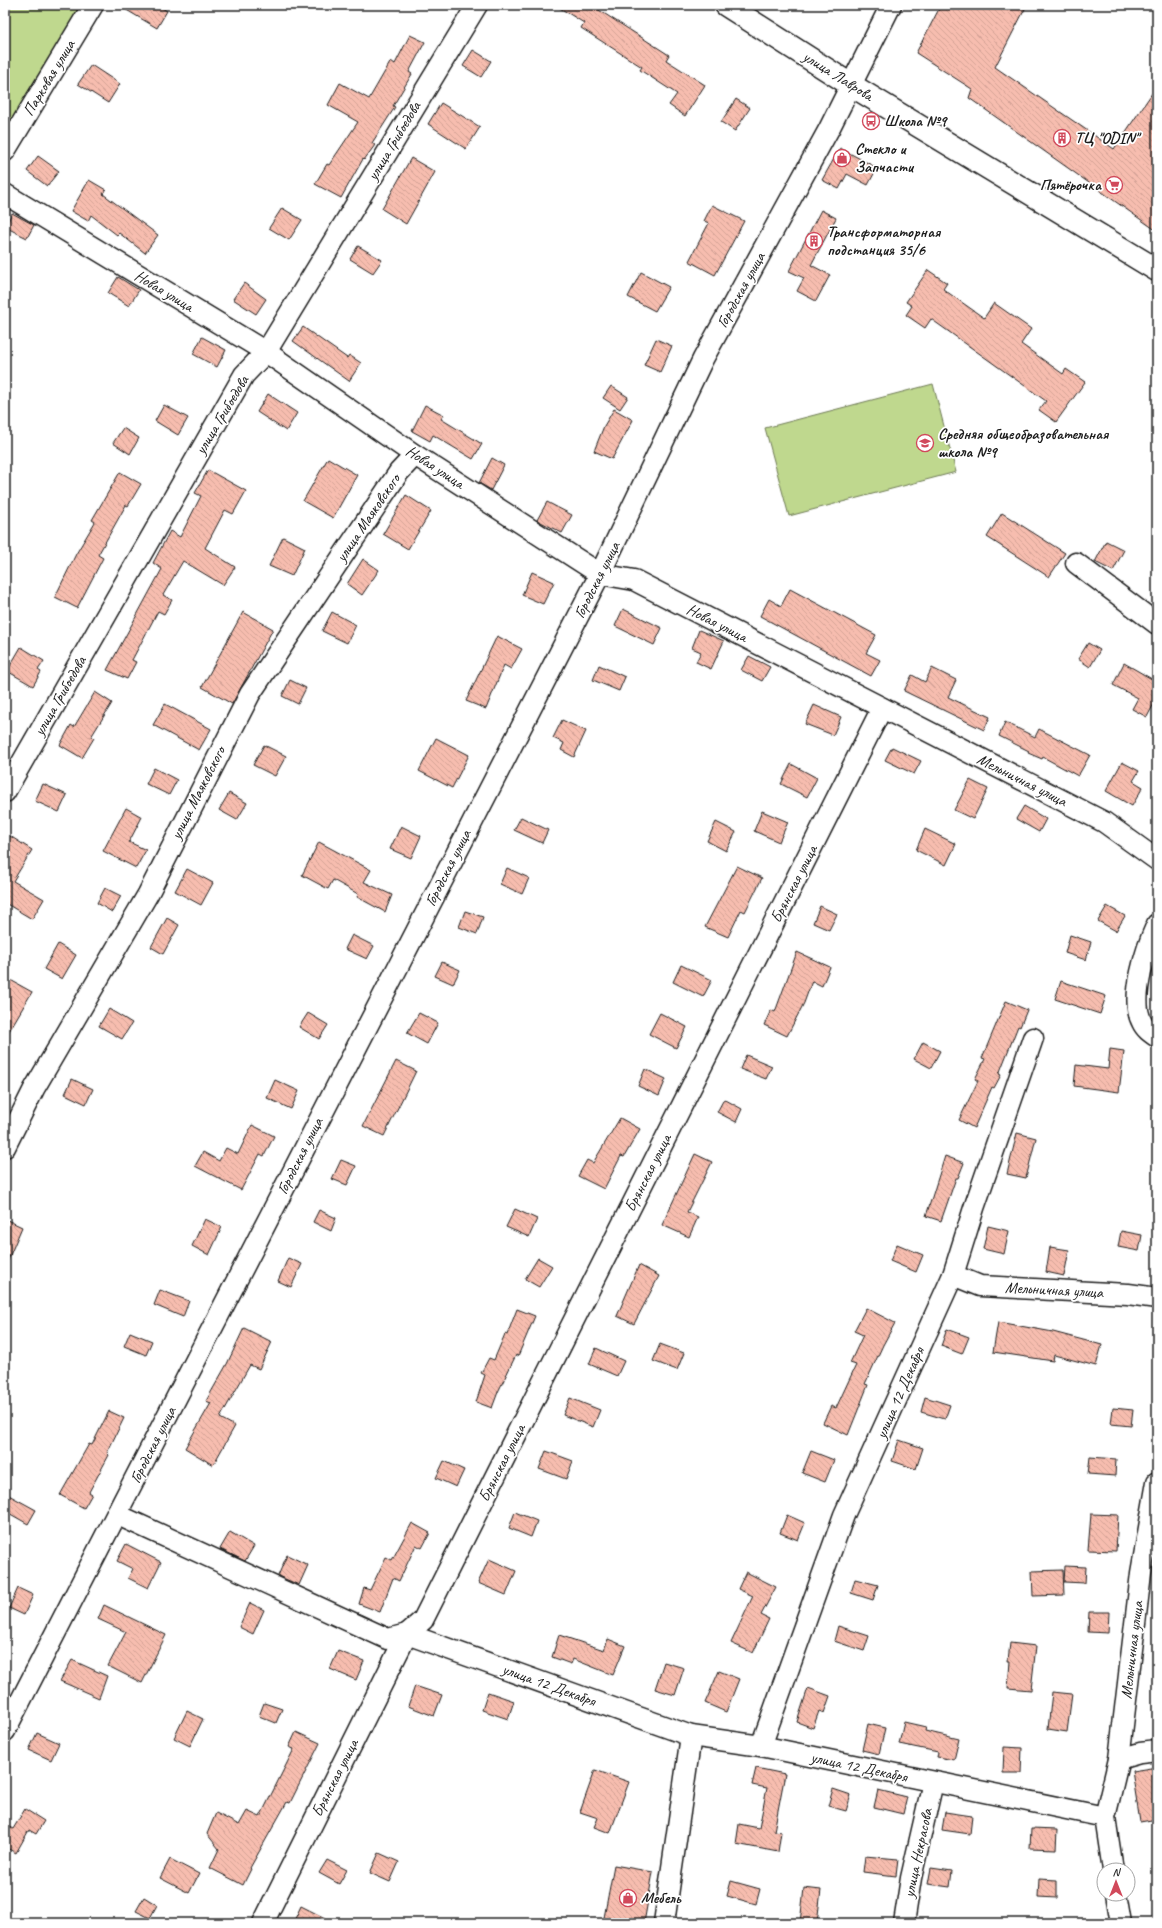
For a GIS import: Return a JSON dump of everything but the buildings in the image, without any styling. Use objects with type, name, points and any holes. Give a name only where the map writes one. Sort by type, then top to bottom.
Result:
[{"type":"main road","name":"улица Лаврова","points":[[726,5],[851,85],[1157,270]]},
{"type":"street","name":"Парковая улица","points":[[5,151],[93,5]]},
{"type":"street","name":"улица Грибоедова","points":[[5,792],[244,375],[266,352],[477,5]]},
{"type":"street","name":"Городская улица","points":[[5,1731],[118,1515],[360,1039],[600,574],[703,359],[851,85],[891,5]]},
{"type":"street","name":"Новая улица","points":[[5,194],[266,352],[415,455],[600,574],[634,580],[882,708]]},
{"type":"street","name":"улица Маяковского","points":[[5,1147],[34,1089],[148,894],[203,783],[250,694],[399,472],[415,455]]},
{"type":"street","points":[[1076,563],[1157,624]]},
{"type":"street","name":"Мельничная улица","points":[[882,708],[1104,822],[1157,860]]},
{"type":"street","name":"Брянская улица","points":[[263,1923],[407,1634],[423,1620],[882,708]]},
{"type":"street","points":[[1157,924],[1149,942],[1139,982],[1138,1002],[1141,1021],[1147,1030],[1157,1037]]},
{"type":"street","name":"улица 12 Декабря","points":[[761,1746],[844,1515],[953,1275],[974,1208],[1033,1038]]},
{"type":"street","name":"Мельничная улица","points":[[953,1275],[980,1286],[1128,1294],[1157,1298]]},
{"type":"street","name":"Мельничная улица","points":[[1112,1862],[1105,1817],[1119,1759],[1141,1573],[1157,1482]]},
{"type":"street","name":"Брянская улица","points":[[118,1515],[388,1639],[407,1634]]},
{"type":"street","name":"улица 12 Декабря","points":[[407,1634],[691,1736],[761,1746],[933,1782]]},
{"type":"street","points":[[664,1923],[691,1736]]},
{"type":"street","points":[[1119,1759],[1140,1753],[1157,1751]]},
{"type":"street","points":[[933,1782],[1105,1817]]},
{"type":"street","name":"улица Некрасова","points":[[904,1923],[911,1878],[933,1782]]},
{"type":"street","points":[[1117,1902],[1121,1923]]},
{"type":"green space","points":[[5,5],[85,5],[5,133]]},
{"type":"green space","points":[[933,384],[956,472],[789,516],[765,428]]},
{"type":"place","name":"Школа №9","points":[[871,121]]},
{"type":"place","name":"ТЦ \"ODIN\"","points":[[1062,138]]},
{"type":"place","name":"Стекло и Запчасти","points":[[842,158]]},
{"type":"place","name":"Пятёрочка","points":[[1114,185]]},
{"type":"place","name":"Трансформаторная подстанция 35/6","points":[[814,241]]},
{"type":"place","name":"Средняя общеобразовательная школа №9","points":[[925,443]]},
{"type":"place","name":"Мебель","points":[[628,1898]]}]
